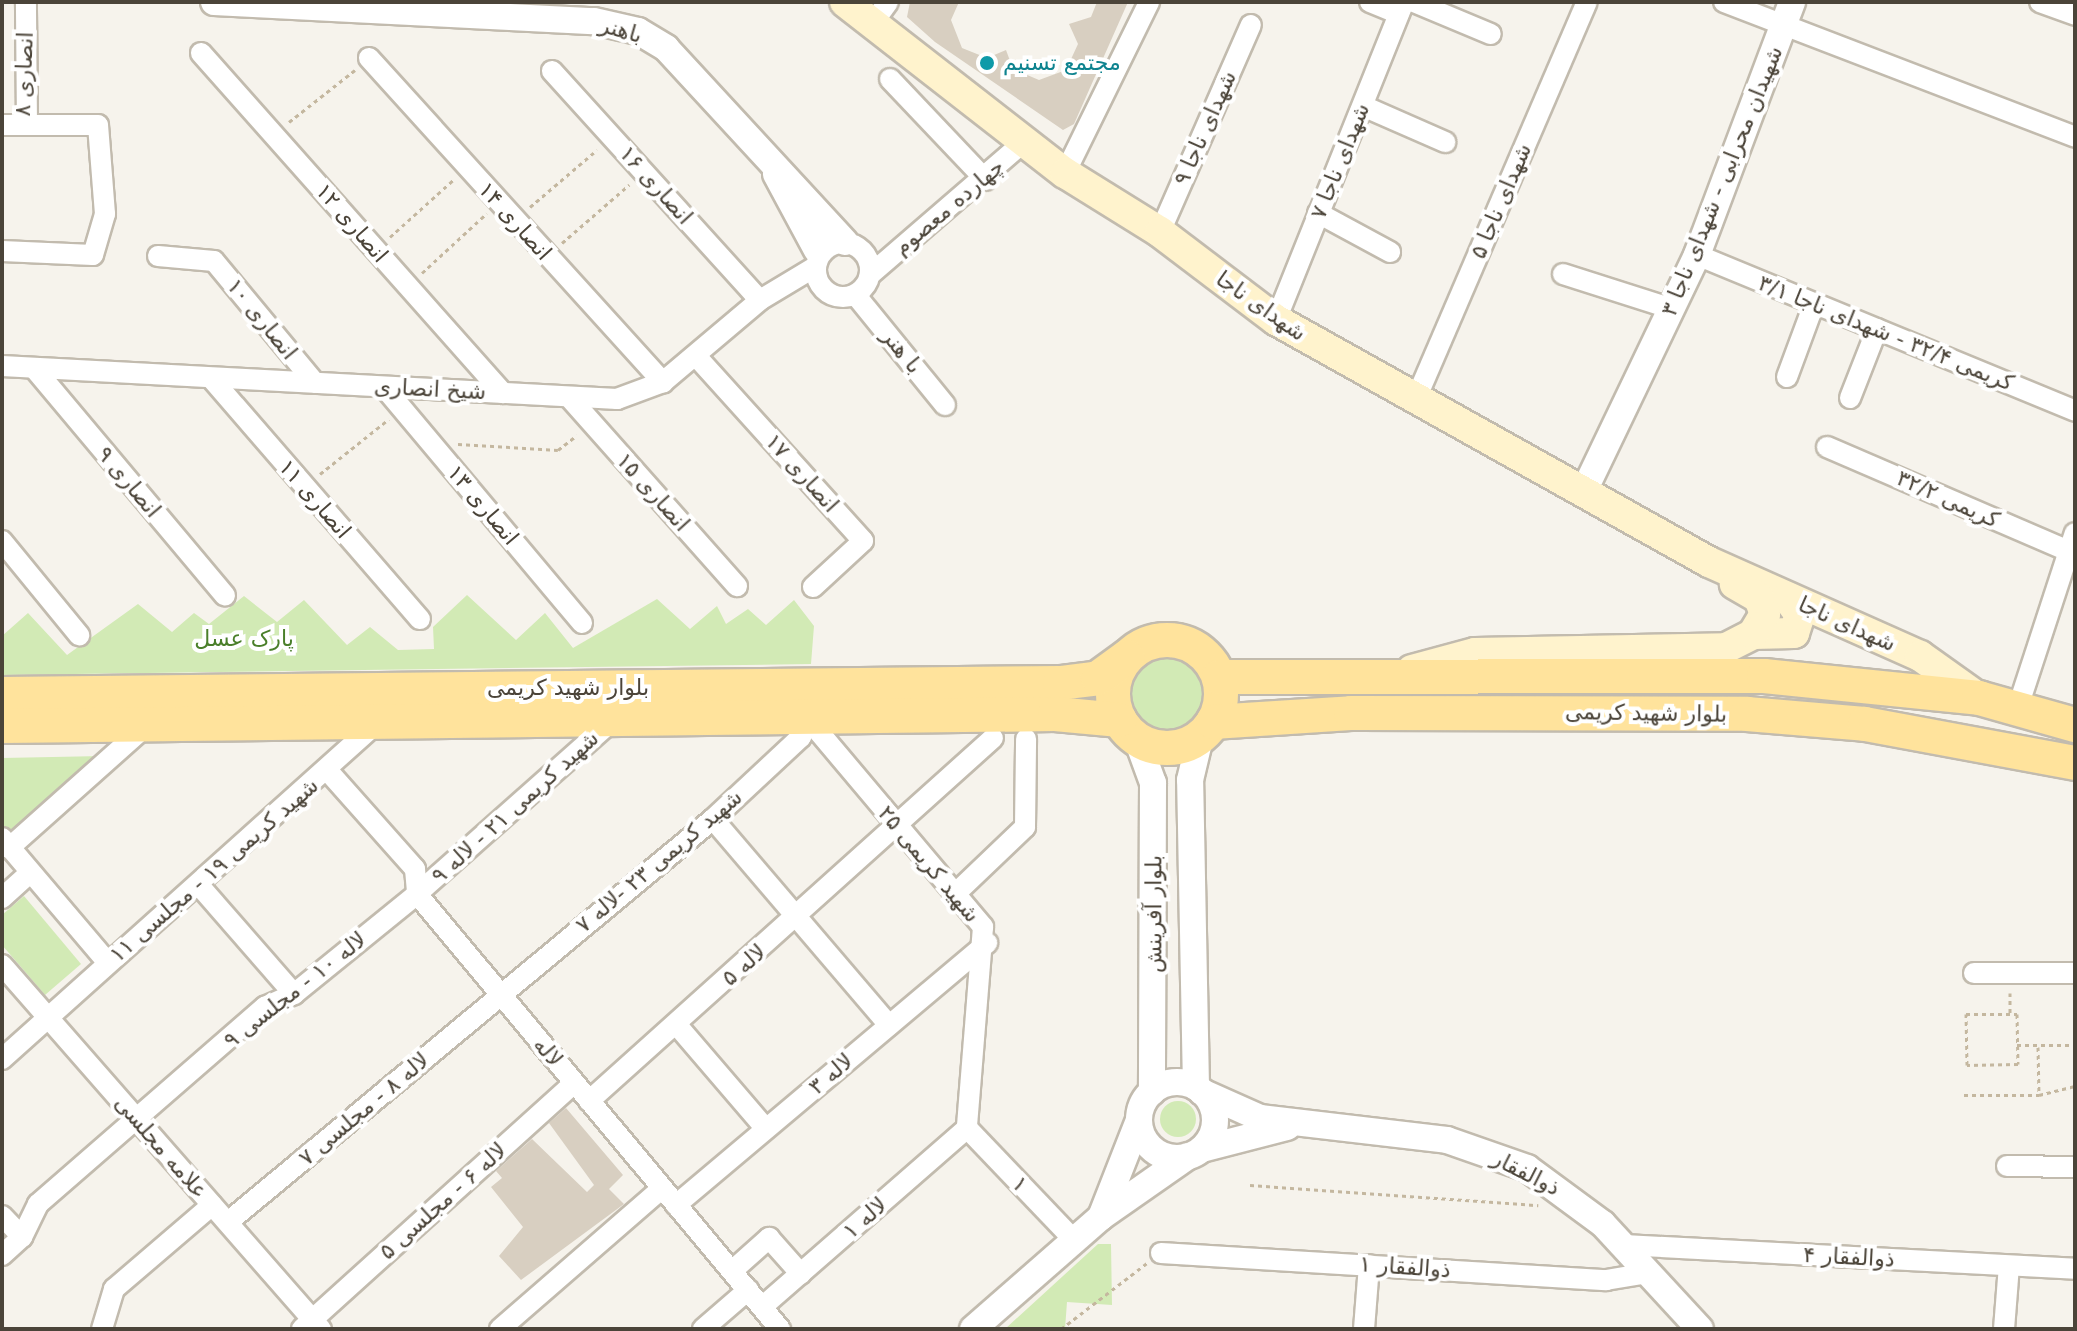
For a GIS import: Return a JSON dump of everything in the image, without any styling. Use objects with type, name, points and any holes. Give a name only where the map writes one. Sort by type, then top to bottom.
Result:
[{"type":"main road","name":"شهدای ناجا","points":[[845,2],[882,11],[1025,141],[1065,173],[1160,232],[1276,320],[1415,401],[1585,489],[1709,562],[1759,598],[1765,614],[1753,634]]},
{"type":"main road","name":"شهدای ناجا","points":[[1709,562],[1920,656],[1979,698]]},
{"type":"main road","points":[[1402,673],[1475,653],[1703,650],[1739,645],[1753,634],[1794,633],[1800,615],[1787,597]]},
{"type":"main road","points":[[1171,640],[1200,651],[1219,677],[1207,728],[1179,746],[1129,730],[1113,688],[1127,657],[1171,640]]},
{"type":"main road","name":"بلوار شهید کریمی","points":[[2,726],[808,719],[1058,699],[1098,678],[1127,657]]},
{"type":"main road","name":"بلوار شهید کریمی","points":[[1219,677],[1402,673],[1764,676],[1979,698],[2075,725]]},
{"type":"main road","points":[[1278,715],[1268,693],[1283,677]]},
{"type":"main road","name":"بلوار شهید کریمی","points":[[2,694],[1058,699],[1129,730]]},
{"type":"main road","name":"بلوار شهید کریمی","points":[[1207,728],[1278,715],[1747,714],[1865,724],[2075,763]]},
{"type":"street","name":"انصاری ۸","points":[[2,125],[27,125],[26,2]]},
{"type":"street","name":"باهنر","points":[[214,2],[594,21],[638,31],[666,48],[776,174],[816,259]]},
{"type":"street","points":[[1065,173],[1149,2]]},
{"type":"street","points":[[1370,2],[1406,6],[1491,34]]},
{"type":"street","name":"شهدای ناجا ۵","points":[[1415,401],[1587,2]]},
{"type":"street","points":[[1724,2],[1788,14],[2075,137]]},
{"type":"street","points":[[2050,4],[2075,15]]},
{"type":"street","name":"شهدای ناجا ۷","points":[[1276,320],[1406,6]]},
{"type":"street","name":"شهیدان محرابی - شهدای ناجا ۳","points":[[1585,489],[1697,255],[1788,14]]},
{"type":"street","name":"شهدای ناجا ۹","points":[[1160,232],[1251,25]]},
{"type":"street","name":"انصاری ۱۲","points":[[201,53],[503,393]]},
{"type":"street","name":"انصاری ۱۴","points":[[369,58],[663,382]]},
{"type":"street","name":"انصاری ۱۶","points":[[552,71],[760,300]]},
{"type":"street","points":[[890,79],[986,180]]},
{"type":"street","points":[[1363,106],[1445,142]]},
{"type":"street","points":[[2,251],[93,255],[105,214],[98,125],[27,125]]},
{"type":"street","name":"چهارده معصوم","points":[[872,273],[986,180],[1025,141]]},
{"type":"street","name":"باهنر","points":[[776,174],[800,189],[845,242]]},
{"type":"street","points":[[1318,213],[1390,252]]},
{"type":"street","points":[[816,259],[834,293],[858,298],[872,273],[845,242]]},
{"type":"street","name":"شیخ انصاری","points":[[2,366],[617,399],[663,382],[760,300],[845,242]]},
{"type":"street","name":"کریمی ۳۲/۴ - شهدای ناجا ۳/۱","points":[[1697,255],[2075,411]]},
{"type":"street","name":"انصاری ۱۰","points":[[158,256],[214,261],[315,383]]},
{"type":"street","points":[[1563,274],[1673,309]]},
{"type":"street","name":"با هنر","points":[[858,298],[945,405]]},
{"type":"street","points":[[1787,377],[1814,304]]},
{"type":"street","points":[[1850,398],[1877,329]]},
{"type":"street","name":"انصاری ۱۷","points":[[696,356],[863,541],[813,587]]},
{"type":"street","name":"انصاری ۹","points":[[34,368],[225,596]]},
{"type":"street","name":"انصاری ۱۱","points":[[211,378],[420,619]]},
{"type":"street","name":"انصاری ۱۳","points":[[384,387],[582,623]]},
{"type":"street","name":"انصاری ۱۵","points":[[569,397],[737,586]]},
{"type":"street","name":"کریمی ۳۲/۲","points":[[1827,447],[2073,546]]},
{"type":"street","points":[[2,541],[79,635]]},
{"type":"street","points":[[2017,710],[2073,546]]},
{"type":"street","name":"شهید کریمی ۲۳ -لاله ۷","points":[[500,995],[713,819],[801,737],[808,719]]},
{"type":"street","name":"شهید کریمی ۲۵","points":[[808,719],[955,894],[987,943],[967,1128]]},
{"type":"street","name":"شهید کریمی ۲۱ - لاله ۹","points":[[417,894],[613,720]]},
{"type":"street","name":"شهید کریمی ۱۹ - مجلسی ۱۱","points":[[2,1059],[328,771],[379,721]]},
{"type":"street","points":[[108,963],[29,874],[6,843],[148,724]]},
{"type":"street","name":"بلوار آفرینش","points":[[1199,1090],[1190,780],[1207,728]]},
{"type":"street","name":"بلوار آفرینش","points":[[1129,730],[1153,783],[1152,1092]]},
{"type":"street","name":"لاله ۵","points":[[589,1101],[899,830],[993,738]]},
{"type":"street","points":[[955,894],[1025,827],[1026,739]]},
{"type":"street","name":"لاله","points":[[328,771],[415,869],[417,894],[780,1329]]},
{"type":"street","points":[[713,819],[889,1025]]},
{"type":"street","points":[[2,898],[29,874]]},
{"type":"street","points":[[198,884],[294,994]]},
{"type":"street","name":"لاله ۱۰ - مجلسی ۹","points":[[22,1237],[38,1204],[265,1007],[294,994],[417,894]]},
{"type":"street","name":"لاله ۳","points":[[676,1205],[987,943]]},
{"type":"street","name":"علامه مجلسی","points":[[2,965],[228,1222],[312,1326]]},
{"type":"street","points":[[1974,973],[2075,973]]},
{"type":"street","name":"لاله ۸ - مجلسی ۷","points":[[228,1222],[500,995]]},
{"type":"street","points":[[676,1024],[766,1129]]},
{"type":"street","name":"لاله ۶ - مجلسی ۵","points":[[312,1326],[574,1083]]},
{"type":"street","points":[[1101,1217],[1152,1092],[1173,1083],[1199,1090],[1239,1112],[1298,1125]]},
{"type":"street","points":[[973,1329],[1101,1217],[1195,1153],[1215,1121],[1199,1090]]},
{"type":"street","points":[[1139,1120],[1154,1151],[1195,1153],[1298,1125]]},
{"type":"street","name":"ذوالفقار","points":[[1298,1125],[1447,1140],[1527,1168],[1570,1195],[1624,1245],[1700,1329]]},
{"type":"street","name":"۱","points":[[967,1128],[1074,1240]]},
{"type":"street","name":"لاله ۱","points":[[762,1307],[967,1128]]},
{"type":"street","points":[[2007,1166],[2075,1167]]},
{"type":"street","points":[[500,1329],[662,1188]]},
{"type":"street","points":[[102,1329],[114,1289],[212,1205]]},
{"type":"street","points":[[2,1216],[22,1237],[2,1255]]},
{"type":"street","points":[[732,1271],[769,1238],[801,1274]]},
{"type":"street","name":"ذوالفقار ۴","points":[[1624,1245],[2075,1269]]},
{"type":"street","name":"ذوالفقار ۱","points":[[1161,1253],[1606,1280],[1648,1273]]},
{"type":"street","points":[[1364,1329],[1369,1265]]},
{"type":"street","points":[[2004,1329],[2009,1266]]},
{"type":"street","points":[[703,1329],[748,1290]]},
{"type":"path","points":[[274,135],[369,58]]},
{"type":"path","points":[[515,220],[612,137]]},
{"type":"path","points":[[376,250],[467,167]]},
{"type":"path","points":[[547,256],[644,172]]},
{"type":"path","points":[[407,286],[499,203]]},
{"type":"path","points":[[305,487],[402,409]]},
{"type":"path","points":[[431,442],[558,450],[592,423]]},
{"type":"path","points":[[1966,1014],[2017,1014],[2017,1045],[2018,1064],[1967,1065],[1966,1014]]},
{"type":"path","points":[[2017,1045],[2075,1045]]},
{"type":"path","points":[[2038,1045],[2039,1095]]},
{"type":"path","points":[[1964,1095],[2039,1095],[2075,1086]]},
{"type":"path","points":[[1250,1185],[1545,1205],[1570,1195]]},
{"type":"path","points":[[1061,1329],[1161,1253]]},
{"type":"green space","name":"پارک عسل","points":[[467,595],[516,640],[545,613],[573,648],[657,599],[690,629],[717,606],[726,624],[748,609],[766,625],[794,600],[814,626],[811,664],[2,675],[2,636],[28,613],[67,655],[138,604],[172,632],[194,613],[209,624],[244,596],[277,622],[304,600],[347,645],[370,627],[398,650],[434,649],[433,627]]},
{"type":"green space","points":[[1167,651],[1190,658],[1202,670],[1209,693],[1202,716],[1190,728],[1167,735],[1144,728],[1132,716],[1125,693],[1132,670],[1144,658]]},
{"type":"green space","points":[[103,756],[12,837],[2,824],[2,758]]},
{"type":"green space","points":[[24,896],[81,964],[45,995],[2,945],[2,915]]},
{"type":"green space","points":[[1178,1101],[1191,1106],[1196,1119],[1191,1132],[1178,1137],[1165,1132],[1160,1119],[1165,1106]]},
{"type":"green space","points":[[1098,1244],[1111,1244],[1112,1305],[1067,1302],[1065,1329],[1005,1329]]},
{"type":"building","name":"مجتمع تسنیم","points":[[910,2],[959,2],[951,20],[962,48],[987,58],[1006,50],[1013,69],[1039,80],[1066,70],[1078,44],[1069,24],[1091,17],[1097,2],[1128,2],[1074,124],[1063,130],[935,42],[907,17]]},
{"type":"building","points":[[566,1108],[623,1175],[609,1189],[624,1204],[521,1280],[499,1256],[523,1227],[491,1187],[502,1178],[496,1171],[532,1139],[587,1192],[594,1185],[549,1123]]},
{"type":"place","name":"مجتمع تسنیم","points":[[987,63]]}]
